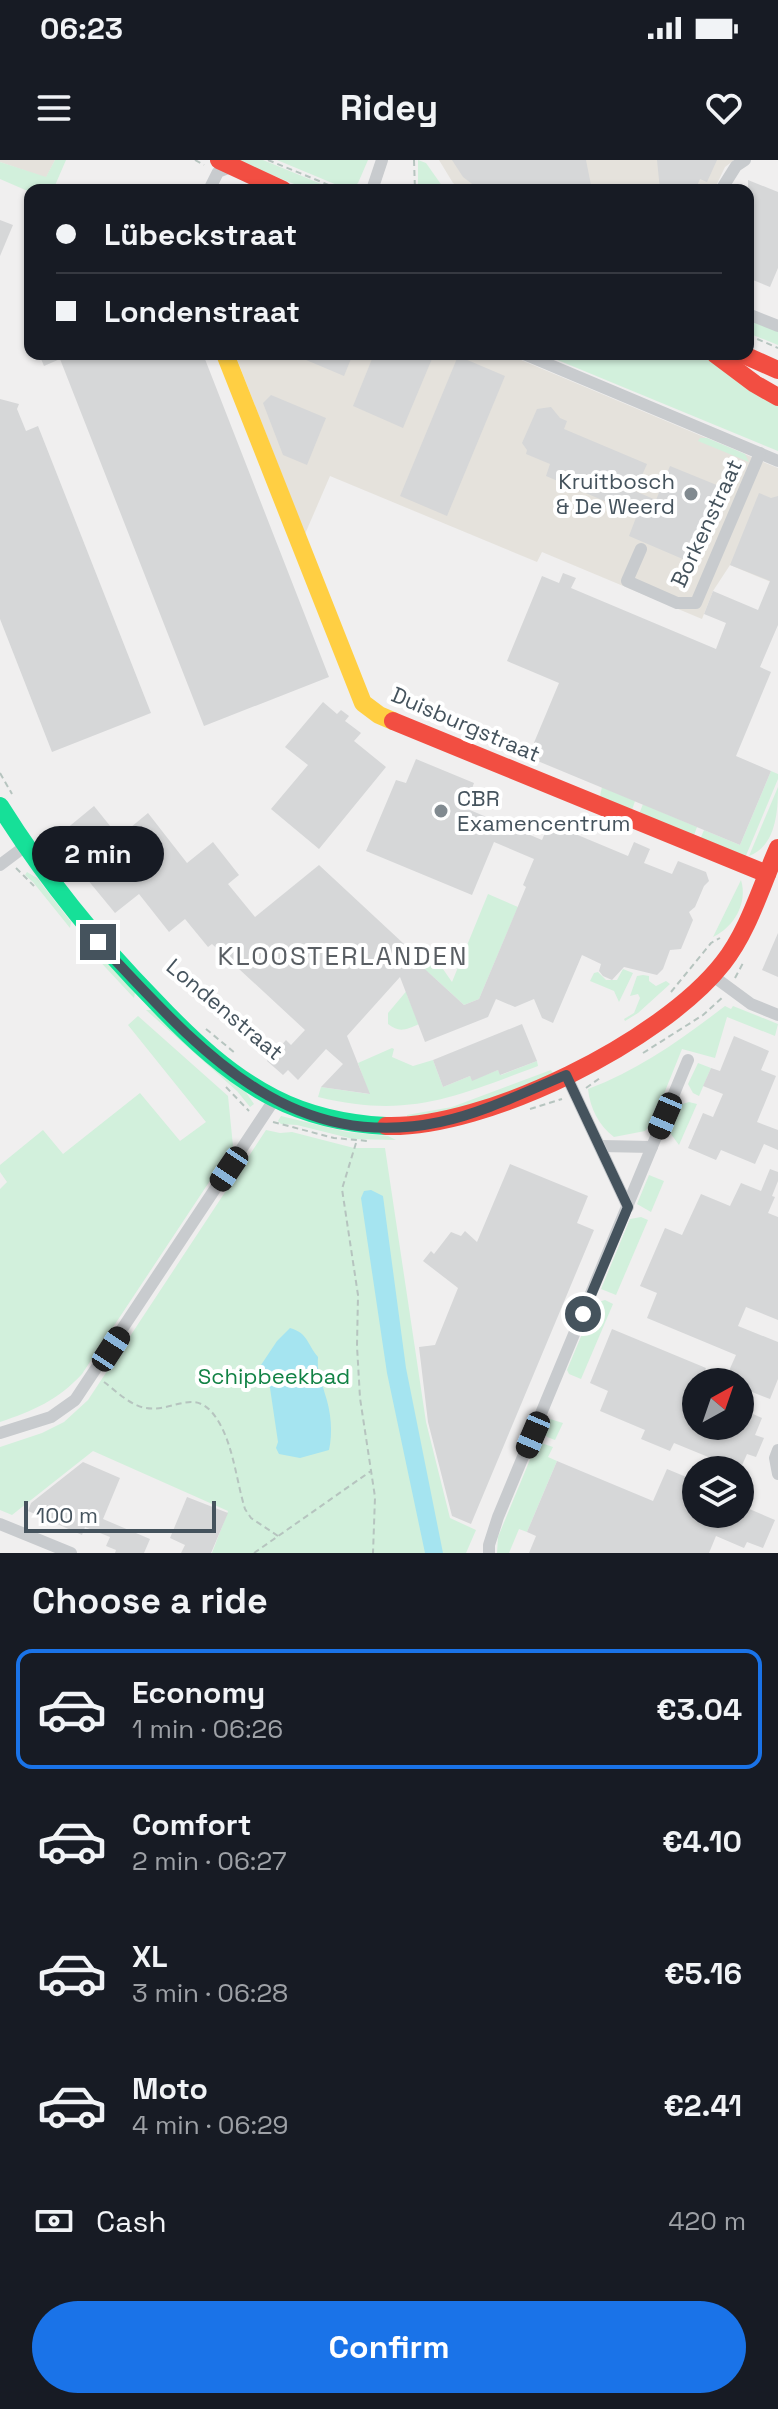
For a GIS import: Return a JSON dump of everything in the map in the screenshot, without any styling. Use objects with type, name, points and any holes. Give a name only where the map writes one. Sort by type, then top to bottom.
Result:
[{"type":"street","points":[[374,184],[382,160]]},
{"type":"street","points":[[725,184],[736,166],[745,160]]},
{"type":"street","points":[[212,184],[225,163],[270,184]]},
{"type":"street","points":[[754,316],[778,326]]},
{"type":"street","points":[[754,359],[778,370]]},
{"type":"street","name":"Duisburgstraat","points":[[227,360],[363,703],[379,715],[767,874]]},
{"type":"street","points":[[538,360],[778,461]]},
{"type":"street","points":[[724,360],[778,397]]},
{"type":"street","name":"Borkenstraat","points":[[641,549],[627,581],[677,603],[696,603],[760,453]]},
{"type":"street","name":"Londenstraat","points":[[6,801],[11,856],[66,905],[164,1012],[218,1062],[274,1100],[304,1113],[346,1124],[392,1127],[442,1121],[492,1105],[566,1075],[650,1029],[713,976],[740,937],[778,848]]},
{"type":"street","points":[[713,976],[751,1004],[778,1015]]},
{"type":"street","points":[[489,1553],[492,1532],[688,1060]]},
{"type":"street","points":[[566,1075],[628,1207]]},
{"type":"street","points":[[0,1433],[39,1422],[61,1412],[75,1400],[274,1100]]},
{"type":"street","points":[[601,1146],[652,1147]]},
{"type":"street","points":[[778,1450],[775,1458],[778,1474]]},
{"type":"street","points":[[0,1524],[71,1553]]},
{"type":"path","points":[[268,160],[326,184]]},
{"type":"path","points":[[414,160],[415,184]]},
{"type":"path","points":[[754,338],[778,348]]},
{"type":"path","points":[[0,773],[6,801]]},
{"type":"path","points":[[11,856],[23,878],[39,892]]},
{"type":"path","points":[[672,991],[711,943],[722,937]]},
{"type":"path","points":[[643,1053],[718,1003],[742,968],[745,955]]},
{"type":"path","name":"Londenstraat","points":[[198,1021],[234,1052]]},
{"type":"path","points":[[525,1110],[576,1094],[604,1074]]},
{"type":"path","points":[[221,1083],[248,1110],[277,1124],[356,1141],[372,1141]]},
{"type":"path","points":[[356,1141],[342,1189],[358,1295],[360,1398],[375,1497],[373,1553]]},
{"type":"path","points":[[94,1375],[142,1408],[186,1401],[208,1408],[224,1433],[245,1509],[251,1518],[278,1536]]},
{"type":"path","points":[[254,1553],[372,1470]]},
{"type":"shaded area","points":[[0,160],[55,160],[46,178]]},
{"type":"shaded area","points":[[439,160],[734,160],[725,167],[717,184],[453,183]]},
{"type":"shaded area","points":[[237,360],[521,360],[778,468],[778,585],[730,565],[713,591],[702,619],[542,552],[537,562],[330,476],[305,534]]},
{"type":"green space","points":[[55,160],[66,160],[56,184],[24,184],[24,189],[0,179],[0,162],[46,177]]},
{"type":"green space","points":[[235,160],[263,160],[321,184],[294,184]]},
{"type":"green space","points":[[277,160],[368,160],[357,184],[335,184]]},
{"type":"green space","points":[[418,160],[426,163],[441,184],[418,184]]},
{"type":"green space","points":[[754,321],[778,331],[778,345],[754,335]]},
{"type":"green space","points":[[558,360],[717,360],[778,402],[778,451]]},
{"type":"green space","points":[[700,438],[745,454],[749,462],[698,441]]},
{"type":"green space","points":[[771,771],[778,774],[778,779],[745,858],[699,842],[704,830],[740,845]]},
{"type":"green space","points":[[602,787],[635,801],[631,813],[600,796]]},
{"type":"green space","points":[[778,787],[774,827],[765,844],[749,856]]},
{"type":"green space","points":[[643,804],[697,827],[693,838],[638,817]]},
{"type":"green space","points":[[27,872],[37,878],[71,922],[70,928],[25,875]]},
{"type":"green space","points":[[741,880],[743,897],[738,913],[721,933],[713,937]]},
{"type":"green space","points":[[488,894],[518,907],[479,999],[464,1005],[428,972],[407,995],[419,1024],[403,1030],[388,1024],[388,1013],[436,959],[452,982]]},
{"type":"green space","points":[[79,939],[86,939],[135,993],[134,998]]},
{"type":"green space","points":[[623,969],[633,973],[619,1002],[614,991],[590,981],[598,972],[606,980],[617,980]]},
{"type":"green space","points":[[637,976],[649,976],[649,981],[656,986],[666,981],[670,984],[625,1021],[634,1013],[640,998],[638,994],[630,996]]},
{"type":"green space","points":[[725,1006],[731,1009],[733,1006],[778,1024],[775,1036],[727,1017],[715,1058],[682,1049],[653,1121],[645,1131],[614,1137],[609,1133],[596,1116],[588,1089],[660,1053]]},
{"type":"green space","points":[[146,1010],[153,1010],[245,1091],[254,1104],[250,1107],[237,1091]]},
{"type":"green space","points":[[138,1016],[228,1096],[233,1146],[82,1374],[44,1404],[0,1422],[0,1189],[7,1182],[0,1172],[0,1165],[43,1130],[63,1154],[140,1093],[180,1141],[206,1122],[128,1025]]},
{"type":"green space","points":[[392,1048],[392,1057],[413,1066],[433,1060],[443,1087],[470,1076],[472,1080],[498,1070],[501,1075],[537,1061],[538,1066],[456,1095],[406,1105],[379,1106],[318,1097],[321,1087],[369,1094],[358,1063]]},
{"type":"green space","points":[[698,1063],[711,1068],[699,1096],[688,1084]]},
{"type":"green space","points":[[551,1070],[554,1075],[491,1100],[408,1121],[407,1115],[452,1107]]},
{"type":"green space","points":[[689,1102],[697,1104],[679,1145],[668,1130],[679,1105]]},
{"type":"green space","points":[[281,1116],[396,1140],[353,1139],[281,1124],[278,1121]]},
{"type":"green space","name":"Schipbeekbad","points":[[266,1130],[292,1132],[354,1148],[385,1148],[426,1422],[450,1518],[476,1530],[466,1553],[212,1553],[228,1511],[93,1451],[12,1515],[0,1510],[0,1447],[64,1422],[88,1400]]},
{"type":"green space","points":[[649,1175],[664,1181],[651,1212],[637,1204]]},
{"type":"green space","points":[[641,1217],[648,1220],[616,1295],[601,1289],[630,1219]]},
{"type":"green space","points":[[605,1300],[613,1304],[581,1379],[567,1370],[595,1303]]},
{"type":"green space","points":[[550,1419],[563,1423],[555,1440],[547,1437],[542,1430]]},
{"type":"green space","points":[[541,1443],[553,1447],[548,1457],[557,1461],[527,1532],[519,1529],[509,1553],[497,1553],[498,1537],[536,1445]]},
{"type":"water","points":[[371,1190],[383,1196],[406,1368],[443,1553],[425,1553],[387,1373],[361,1198],[364,1191]]},
{"type":"water","points":[[290,1328],[304,1336],[318,1357],[331,1422],[329,1450],[300,1458],[279,1454],[276,1448],[278,1442],[270,1388],[261,1365]]},
{"type":"building","points":[[452,160],[586,160],[591,184],[472,184],[463,177]]},
{"type":"building","points":[[657,160],[717,160],[707,182],[700,179],[698,184],[659,184]]},
{"type":"building","points":[[748,180],[778,192],[778,268],[770,287],[754,280],[754,184],[748,184]]},
{"type":"building","points":[[0,220],[13,225],[0,256]]},
{"type":"building","points":[[42,360],[58,360],[44,366]]},
{"type":"building","points":[[60,360],[205,360],[329,677],[204,726]]},
{"type":"building","points":[[306,360],[351,360],[344,376]]},
{"type":"building","points":[[372,360],[431,360],[403,428],[353,406]]},
{"type":"building","points":[[456,360],[467,360],[505,376],[447,516],[400,496]]},
{"type":"building","points":[[271,395],[326,418],[307,465],[283,455],[263,403]]},
{"type":"building","points":[[0,399],[19,404],[17,409],[26,431],[38,426],[151,713],[52,752],[0,619]]},
{"type":"building","points":[[551,407],[567,421],[564,429],[647,464],[635,491],[656,500],[670,466],[724,488],[692,563],[629,536],[637,515],[546,476],[550,464],[526,454],[522,443],[537,409]]},
{"type":"building","points":[[759,493],[771,498],[778,496],[778,625],[760,667],[771,672],[736,756],[771,771],[740,845],[528,757],[559,683],[507,661],[542,576],[559,583],[563,573],[576,578],[571,588],[716,649],[726,623],[704,614],[713,591],[758,610],[770,581],[730,565]]},
{"type":"building","points":[[323,702],[337,714],[341,710],[349,716],[345,721],[361,733],[354,741],[386,767],[319,849],[271,809],[308,765],[285,747]]},
{"type":"building","points":[[416,759],[474,783],[465,808],[542,840],[549,823],[628,856],[634,842],[650,849],[644,863],[672,874],[678,861],[706,872],[709,881],[689,912],[693,920],[681,949],[670,950],[663,969],[657,975],[624,967],[612,980],[599,971],[601,964],[582,955],[553,1023],[542,1018],[534,999],[515,1007],[496,999],[488,1017],[425,1042],[400,977],[347,1036],[370,1094],[321,1087],[343,1064],[326,1049],[298,1080],[288,1070],[283,1075],[267,1061],[286,1040],[291,1045],[305,1030],[212,944],[208,947],[185,919],[169,932],[139,894],[115,913],[54,839],[94,806],[119,837],[148,813],[187,863],[213,842],[239,875],[228,884],[255,917],[319,865],[418,957],[415,960],[464,1005],[479,999],[526,887],[523,885],[534,859],[494,842],[472,895],[366,851],[396,780],[406,783]]},
{"type":"building","points":[[778,933],[778,977],[762,970]]},
{"type":"building","points":[[522,1024],[537,1061],[500,1075],[498,1070],[472,1081],[470,1076],[443,1087],[433,1060]]},
{"type":"building","points":[[734,1036],[769,1051],[761,1070],[776,1076],[757,1122],[778,1130],[778,1150],[764,1144],[755,1164],[721,1150],[716,1160],[688,1148],[703,1113],[713,1117],[723,1094],[703,1086],[711,1068],[720,1071]]},
{"type":"building","points":[[510,1164],[588,1196],[577,1223],[594,1230],[471,1524],[452,1516],[428,1422],[419,1347],[435,1345],[458,1288],[423,1261],[431,1251],[434,1254],[451,1232],[461,1236],[465,1231],[477,1242]]},
{"type":"building","points":[[770,1169],[778,1172],[772,1196],[775,1197],[768,1213],[778,1217],[778,1320],[746,1307],[738,1326],[778,1342],[778,1379],[770,1399],[754,1393],[754,1368],[730,1368],[736,1355],[647,1318],[657,1293],[640,1286],[665,1228],[682,1235],[701,1194],[730,1206],[741,1183],[761,1191]]},
{"type":"building","points":[[612,1329],[706,1368],[682,1368],[682,1440],[754,1440],[754,1414],[762,1418],[755,1435],[764,1438],[756,1457],[747,1454],[706,1456],[674,1443],[670,1451],[641,1439],[645,1430],[600,1411],[608,1391],[590,1383]]},
{"type":"building","points":[[557,1461],[653,1501],[667,1469],[682,1475],[682,1528],[754,1528],[754,1511],[775,1520],[763,1548],[747,1542],[744,1548],[716,1536],[709,1553],[529,1553],[536,1536],[527,1532]]},
{"type":"building","points":[[83,1462],[120,1478],[103,1519],[150,1539],[144,1553],[115,1553],[116,1550],[106,1546],[110,1537],[85,1527],[82,1535],[28,1511],[31,1503]]},
{"type":"building","points":[[187,1497],[228,1513],[211,1553],[181,1553],[185,1545],[170,1538]]},
{"type":"traffic: fast","points":[[0,806],[35,859],[93,933],[169,1016],[211,1055],[257,1089],[301,1110],[329,1118],[386,1126]]},
{"type":"traffic: slow","points":[[227,360],[363,703],[393,721]]},
{"type":"traffic: jam","points":[[219,160],[270,184]]},
{"type":"traffic: jam","points":[[754,359],[778,370]]},
{"type":"traffic: jam","points":[[723,360],[778,397]]},
{"type":"traffic: jam","points":[[393,721],[767,874]]},
{"type":"traffic: jam","points":[[386,1126],[427,1123],[472,1113],[520,1096],[616,1050],[659,1022],[695,993],[732,950],[778,848]]},
{"type":"place","name":"Kruitbosch & De Weerd","points":[[691,494]]},
{"type":"place","name":"CBR Examencentrum","points":[[441,811]]},
{"type":"district","name":"KLOOSTERLANDEN","points":[[343,956]]},
{"type":"route","points":[[98,942],[164,1012],[239,1079],[274,1100],[316,1117],[346,1124],[419,1125],[505,1101],[566,1075],[628,1207],[583,1314]]}]
